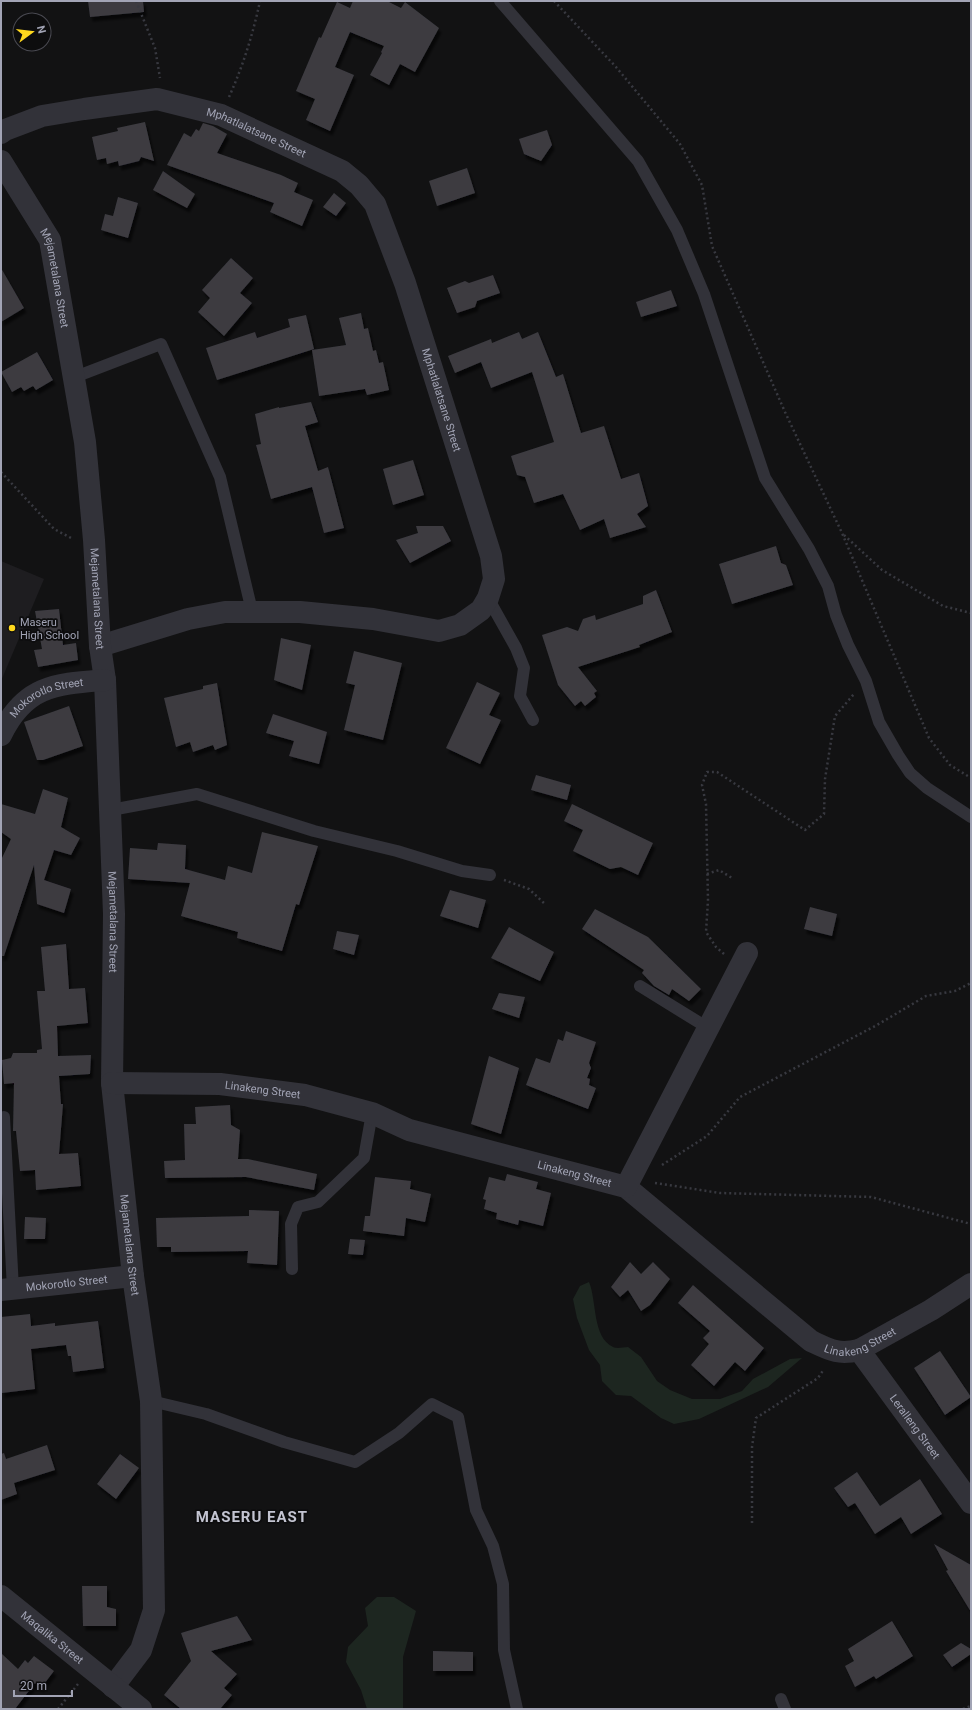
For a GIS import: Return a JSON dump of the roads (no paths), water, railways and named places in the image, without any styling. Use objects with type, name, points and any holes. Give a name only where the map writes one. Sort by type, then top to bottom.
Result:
[{"type":"street","name":"Mphatlalatsane Street","points":[[1,133],[5,130],[42,116],[157,99],[221,115],[342,171],[359,185],[375,204],[405,282],[491,556],[494,579],[488,598],[481,610],[460,625],[439,630],[366,619],[300,612],[225,612],[188,619],[100,646]]},
{"type":"street","name":"Mejametalana Street","points":[[1,162],[50,240],[75,377],[85,442],[94,540],[100,646],[105,680],[114,914],[112,1083],[133,1276],[151,1401],[154,1610],[141,1650],[114,1687]]},
{"type":"street","name":"Mokorotlo Street","points":[[1,735],[23,702],[41,691],[64,683],[105,680]]},
{"type":"street","points":[[628,1183],[743,960]]},
{"type":"street","name":"Linakeng Street","points":[[112,1083],[220,1084],[306,1095],[372,1113],[409,1130],[628,1183],[811,1341],[834,1352],[859,1350],[931,1310],[971,1284]]},
{"type":"street","name":"Mokorotlo Street","points":[[7,1289],[133,1276]]},
{"type":"street","name":"Leralleng Street","points":[[859,1350],[971,1503]]},
{"type":"street","name":"Maqalika Street","points":[[1,1596],[141,1709]]},
{"type":"lane","points":[[500,1],[638,161],[677,230],[704,294],[765,478],[809,549],[828,586],[836,615],[848,645],[866,681],[879,722],[910,773],[927,788],[971,817]]},
{"type":"lane","points":[[75,377],[161,344],[220,477],[252,611]]},
{"type":"lane","points":[[488,598],[516,648],[524,668],[520,696],[533,720]]},
{"type":"lane","points":[[111,810],[197,794],[314,831],[398,851],[462,871],[490,876]]},
{"type":"lane","points":[[640,986],[708,1028]]},
{"type":"lane","points":[[292,1269],[291,1224],[298,1207],[318,1202],[364,1158],[372,1113]]},
{"type":"lane","points":[[4,1117],[7,1289]]},
{"type":"lane","points":[[151,1401],[206,1414],[284,1442],[355,1462],[399,1433],[432,1404],[458,1417],[476,1510],[493,1546],[503,1584],[504,1650],[517,1709]]},
{"type":"place","name":"Maseru High School","points":[[12,628]]},
{"type":"district","name":"MASERU EAST","points":[[252,1517]]}]
